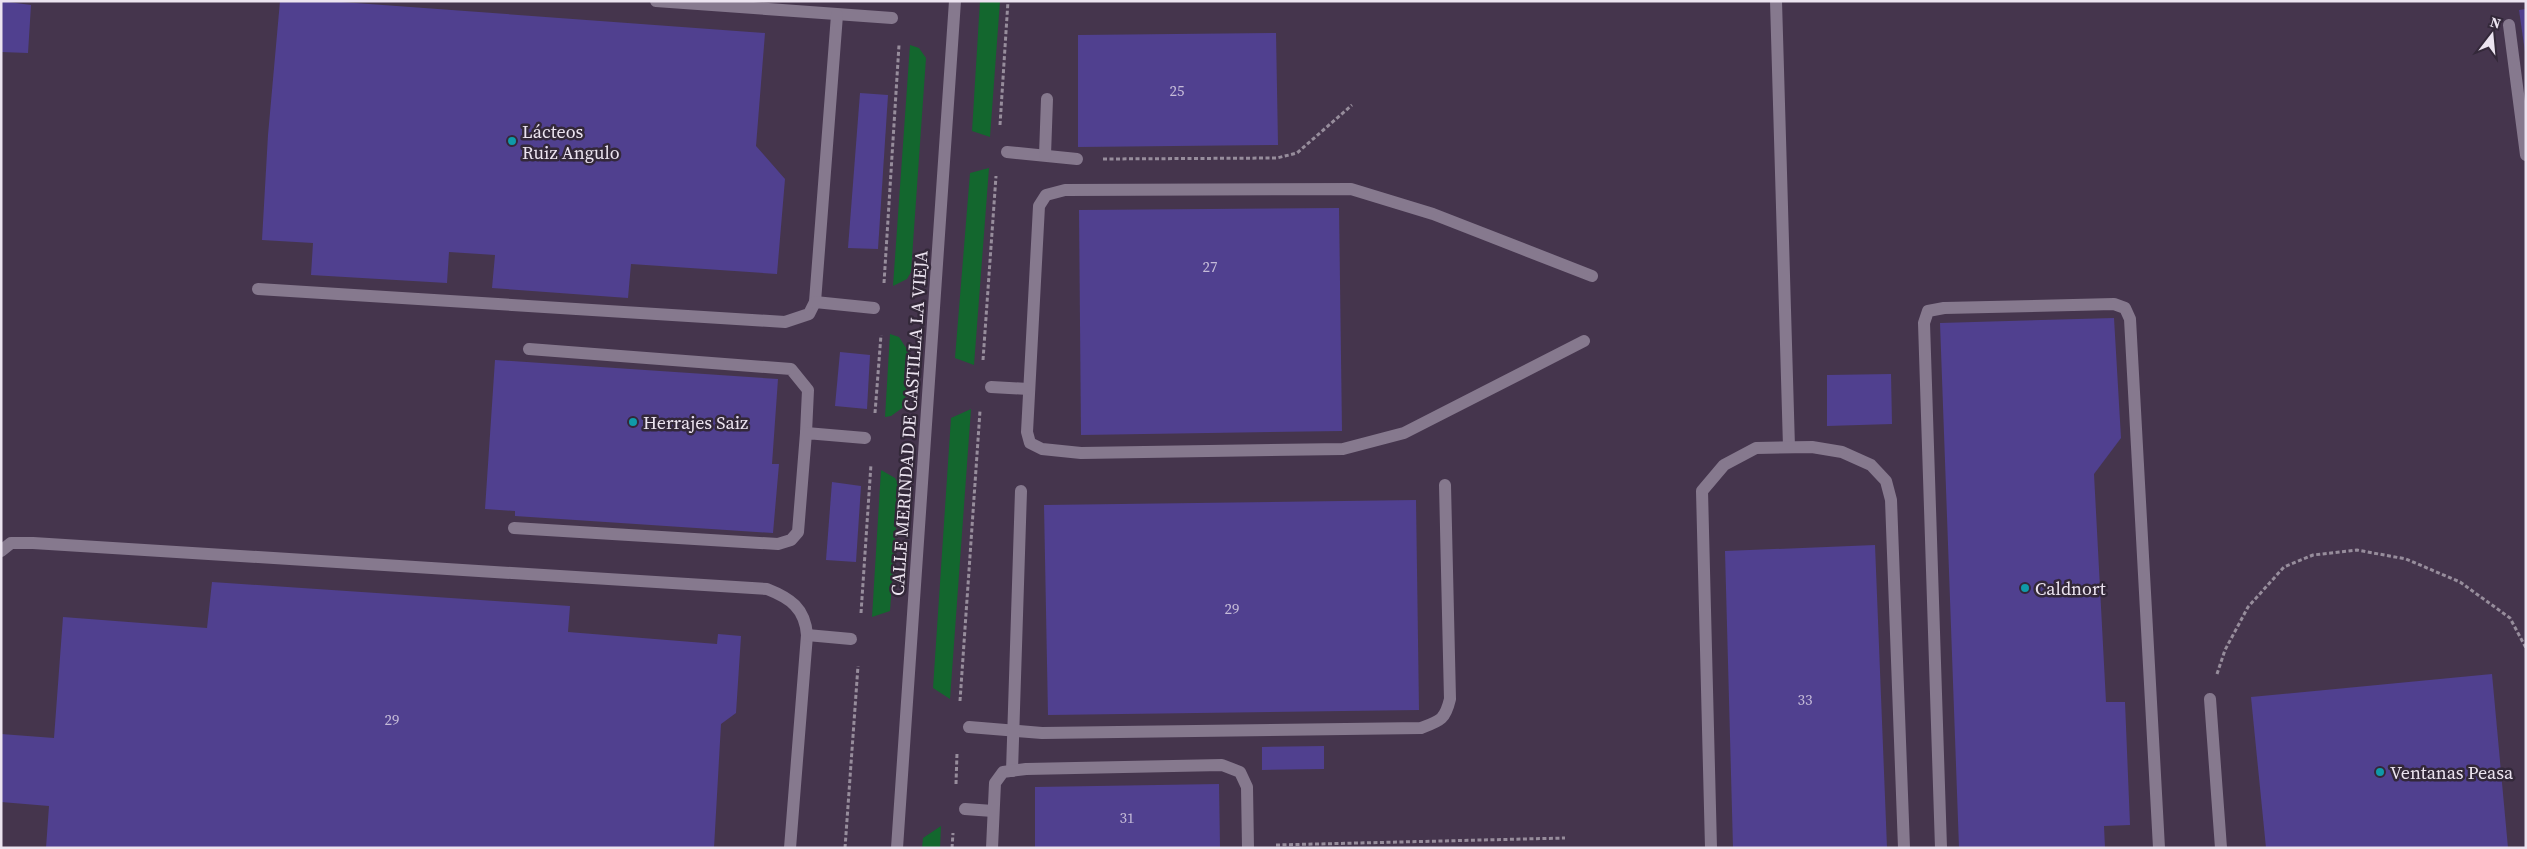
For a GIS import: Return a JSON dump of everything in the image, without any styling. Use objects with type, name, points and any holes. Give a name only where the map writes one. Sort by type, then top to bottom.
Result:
[{"type":"street","points":[[656,1],[892,18]]},
{"type":"street","name":"CALLE MERINDAD DE CASTILLA LA VIEJA","points":[[898,848],[955,1]]},
{"type":"street","points":[[1776,1],[1789,447]]},
{"type":"street","points":[[258,289],[785,322],[809,314],[815,302],[837,15]]},
{"type":"street","points":[[2510,25],[2526,155]]},
{"type":"street","points":[[1045,155],[1047,99]]},
{"type":"street","points":[[1006,152],[1077,159]]},
{"type":"street","points":[[1584,341],[1404,433],[1343,449],[1081,453],[1042,449],[1030,443],[1027,432],[1039,206],[1046,195],[1065,190],[1351,190],[1433,214],[1592,276]]},
{"type":"street","points":[[815,302],[874,308]]},
{"type":"street","points":[[1941,848],[1924,323],[1928,311],[1944,308],[2114,304],[2125,308],[2130,320],[2159,848]]},
{"type":"street","points":[[514,528],[778,544],[791,540],[798,532],[808,390],[791,369],[529,349]]},
{"type":"street","points":[[990,387],[1028,389]]},
{"type":"street","points":[[806,433],[865,438]]},
{"type":"street","points":[[1711,848],[1702,491],[1724,465],[1748,452],[1756,448],[1789,447],[1812,447],[1842,452],[1871,465],[1886,481],[1891,500],[1904,848]]},
{"type":"street","points":[[969,727],[1042,733],[1421,728],[1440,721],[1447,711],[1450,699],[1445,485]]},
{"type":"street","points":[[1012,771],[1021,491]]},
{"type":"street","points":[[4,545],[767,589],[787,597],[800,610],[808,635],[790,848]]},
{"type":"street","points":[[808,635],[851,639]]},
{"type":"street","points":[[2210,699],[2221,848]]},
{"type":"street","points":[[992,848],[995,783],[1003,772],[1222,765],[1240,772],[1247,787],[1248,847]]},
{"type":"street","points":[[965,809],[993,811]]},
{"type":"path","points":[[999,132],[1008,1]]},
{"type":"path","points":[[1077,159],[1277,158],[1297,154],[1352,105]]},
{"type":"path","points":[[983,366],[996,171]]},
{"type":"path","points":[[960,707],[980,406]]},
{"type":"path","points":[[2210,699],[2225,650],[2248,607],[2284,567],[2313,555],[2357,550],[2406,559],[2460,582],[2510,618],[2526,648]]},
{"type":"path","points":[[955,790],[957,752]]},
{"type":"path","points":[[952,848],[953,828]]},
{"type":"path","points":[[1248,847],[1565,838]]},
{"type":"path","points":[[1333,848],[1337,843]]},
{"type":"shaded area","points":[[1,1],[2526,1],[2526,848],[1,848]]},
{"type":"green space","points":[[980,1],[1000,1],[990,137],[972,131]]},
{"type":"green space","points":[[910,45],[919,48],[926,58],[911,272],[907,279],[893,286]]},
{"type":"green space","points":[[989,168],[974,365],[955,358],[970,173]]},
{"type":"green space","points":[[890,334],[899,337],[908,351],[905,406],[891,416],[885,417]]},
{"type":"green space","points":[[971,409],[950,699],[933,688],[951,418]]},
{"type":"green space","points":[[881,470],[895,478],[899,485],[890,611],[872,617]]},
{"type":"green space","points":[[941,826],[940,848],[922,848],[923,838]]},
{"type":"building","points":[[1,1],[31,5],[28,53],[1,52]]},
{"type":"building","name":"Lácteos Ruiz Angulo","points":[[280,1],[328,1],[765,33],[756,146],[785,179],[777,274],[631,264],[628,298],[492,288],[495,255],[449,252],[447,283],[311,275],[313,243],[262,240],[268,135]]},
{"type":"building","points":[[2526,9],[2526,52],[2525,52],[2519,10]]},
{"type":"building","points":[[1276,33],[1278,145],[1078,147],[1078,35]]},
{"type":"building","points":[[860,93],[888,95],[878,249],[848,248]]},
{"type":"building","points":[[1339,208],[1342,431],[1081,435],[1079,210]]},
{"type":"building","name":"Caldnort","points":[[2114,318],[2121,438],[2094,474],[2106,702],[2125,702],[2130,825],[2104,826],[2105,848],[1959,848],[1940,323]]},
{"type":"building","points":[[840,352],[870,355],[867,409],[835,406]]},
{"type":"building","name":"Herrajes Saiz","points":[[495,360],[778,379],[772,464],[779,464],[773,533],[515,516],[515,511],[485,509]]},
{"type":"building","points":[[1891,374],[1892,424],[1827,426],[1827,375]]},
{"type":"building","points":[[832,482],[861,486],[856,562],[826,560]]},
{"type":"building","points":[[1416,500],[1419,710],[1048,715],[1044,505]]},
{"type":"building","points":[[1875,545],[1887,848],[1733,848],[1725,551]]},
{"type":"building","points":[[212,582],[570,606],[568,632],[717,644],[718,634],[741,636],[736,713],[721,724],[714,848],[46,848],[49,806],[1,802],[1,734],[54,738],[63,617],[207,628]]},
{"type":"building","name":"Ventanas Peasa","points":[[2492,674],[2508,848],[2266,848],[2251,697]]},
{"type":"building","points":[[1324,746],[1324,769],[1262,770],[1262,747]]},
{"type":"building","points":[[1219,784],[1220,848],[1035,848],[1035,787]]},
{"type":"place","name":"Lácteos Ruiz Angulo","points":[[512,141]]},
{"type":"place","name":"Herrajes Saiz","points":[[633,422]]},
{"type":"place","name":"Caldnort","points":[[2025,588]]},
{"type":"place","name":"Ventanas Peasa","points":[[2380,772]]}]
